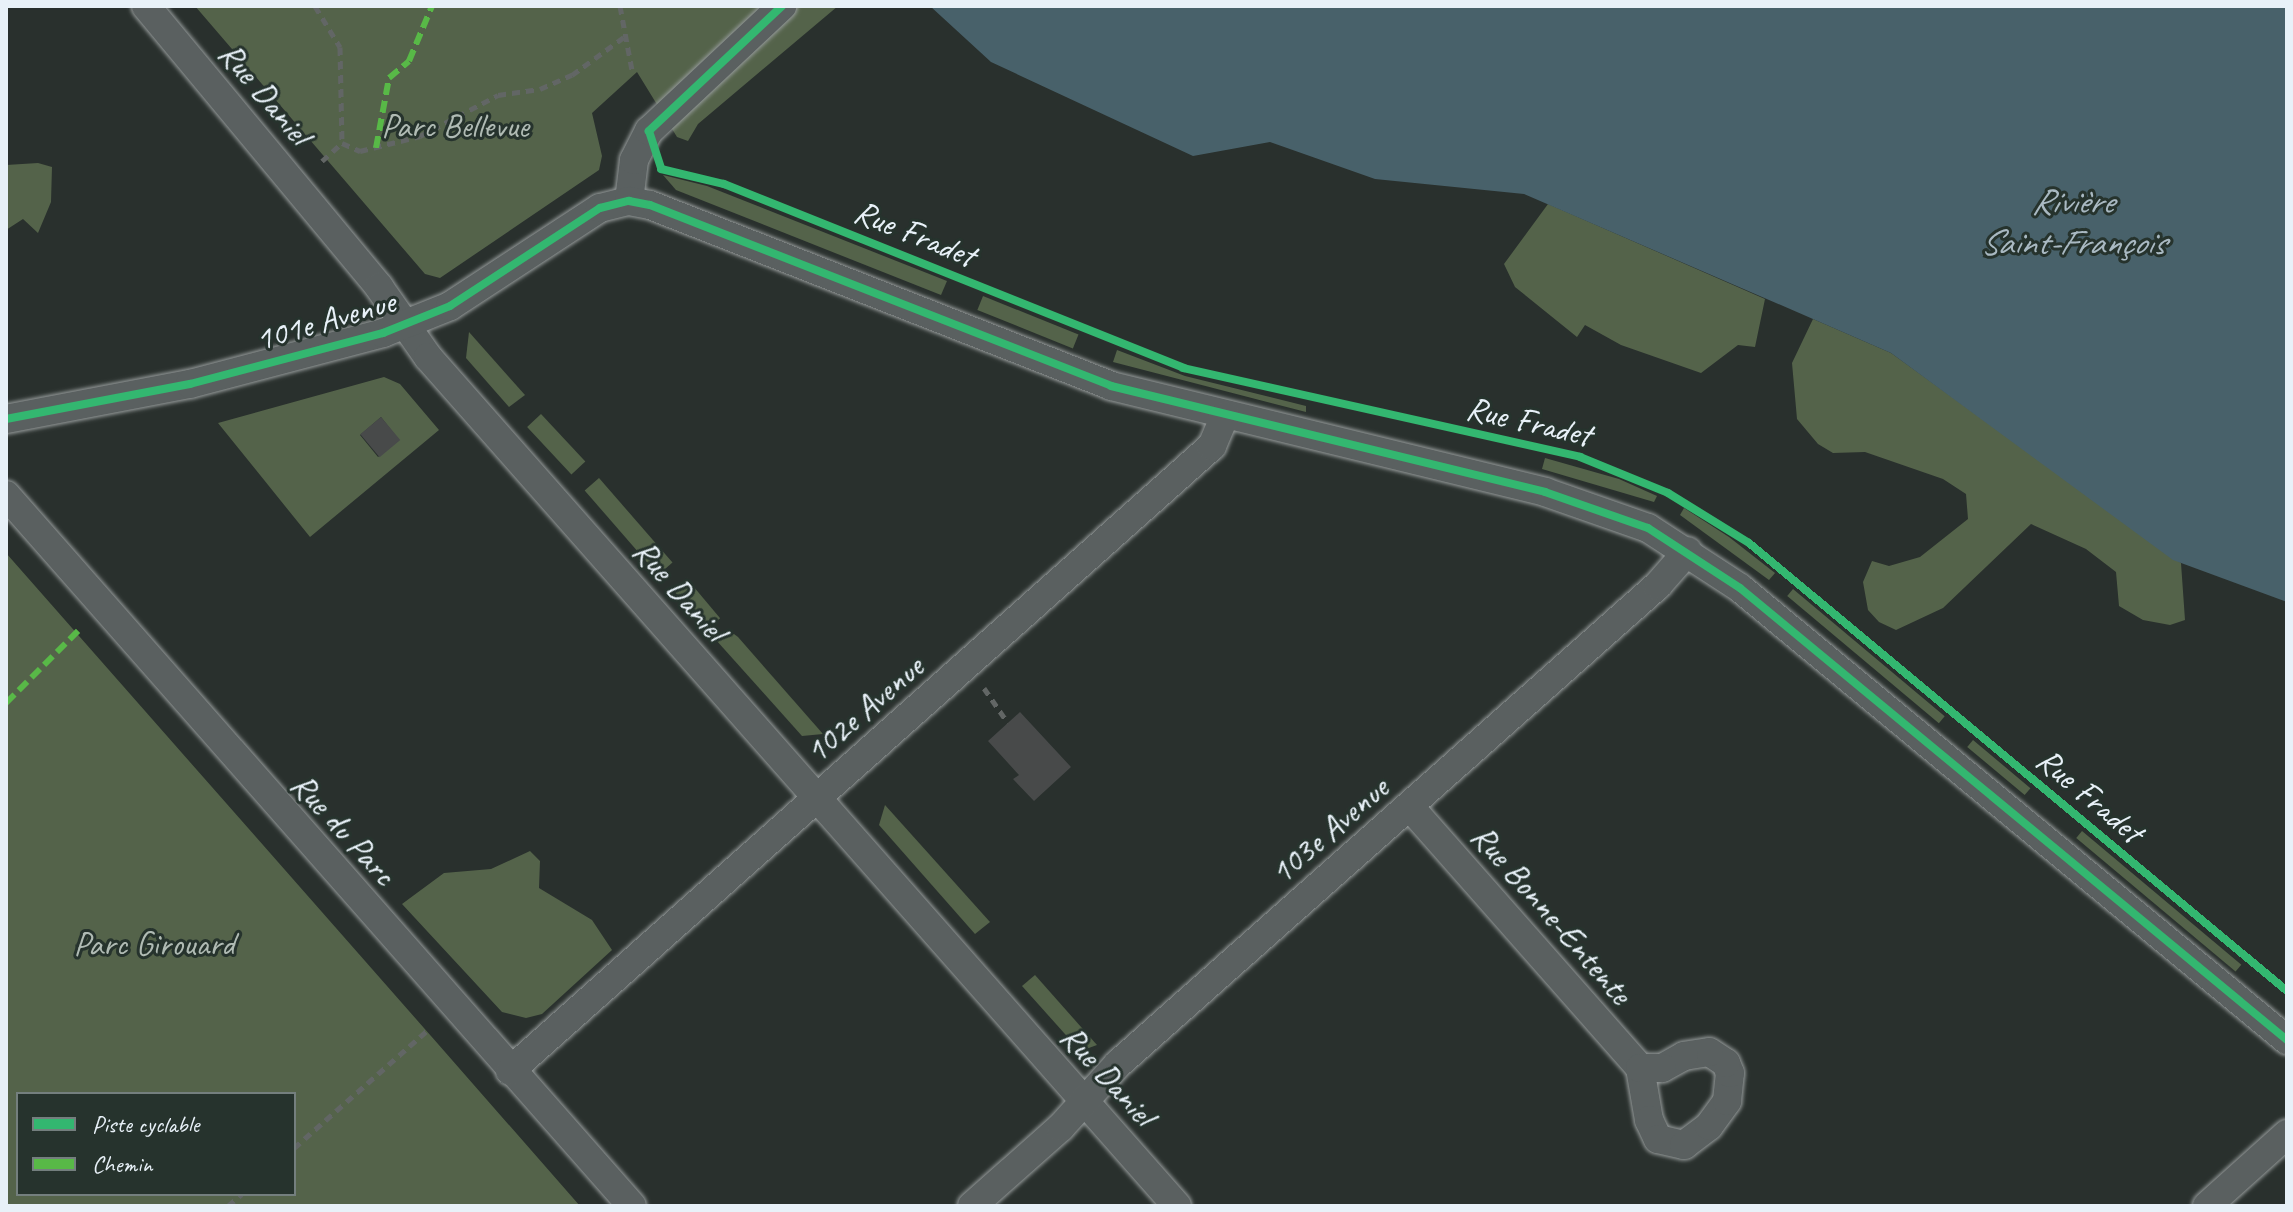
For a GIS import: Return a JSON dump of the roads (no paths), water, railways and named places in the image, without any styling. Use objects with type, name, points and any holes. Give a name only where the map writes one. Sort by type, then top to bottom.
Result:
[{"type":"street","name":"Rue Daniel","points":[[146,6],[406,325],[428,357],[1177,1206]]},
{"type":"street","points":[[629,201],[634,160],[649,131],[782,6]]},
{"type":"street","name":"101e Avenue","points":[[6,419],[190,384],[406,325],[450,306],[600,208],[629,201]]},
{"type":"street","name":"Rue Fradet","points":[[629,201],[727,233],[1069,371],[1225,416],[1567,498],[1633,520],[1688,551],[1740,588],[2287,1040]]},
{"type":"street","name":"102e Avenue","points":[[510,1071],[1212,446],[1225,416]]},
{"type":"street","name":"Rue du Parc","points":[[6,495],[632,1206]]},
{"type":"street","name":"103e Avenue","points":[[972,1206],[1084,1102],[1118,1064],[1666,578],[1688,551]]},
{"type":"street","name":"Rue Bonne-Entente","points":[[1410,807],[1640,1068]]},
{"type":"street","points":[[2207,1206],[2287,1134]]},
{"type":"water","name":"Rivière Saint-François","points":[[930,6],[2287,6],[2287,602],[2173,560],[1891,353],[1524,194],[1375,179],[1270,142],[1193,156],[991,62]]},
{"type":"park label","name":"Parc Bellevue","points":[[455,126]]},
{"type":"park label","name":"Parc Girouard","points":[[154,944]]}]
